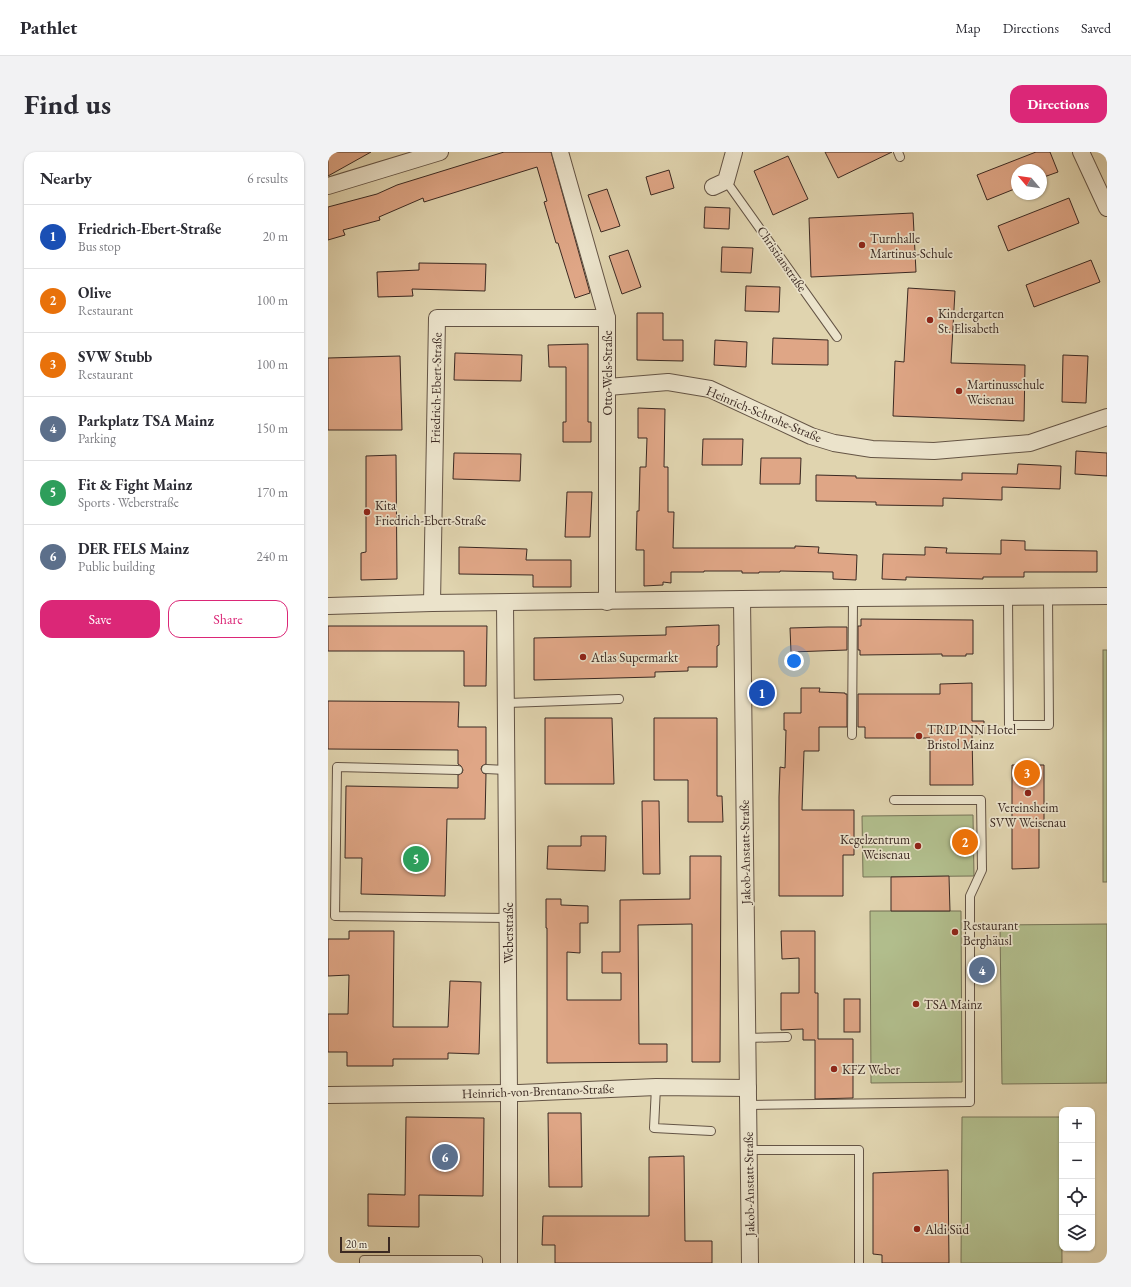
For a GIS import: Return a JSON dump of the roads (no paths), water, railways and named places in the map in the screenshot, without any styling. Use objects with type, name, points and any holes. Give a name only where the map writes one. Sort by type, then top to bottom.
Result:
[{"type":"street","points":[[328,186],[403,157],[440,152]]},
{"type":"street","name":"Otto-Wels-Straße","points":[[560,152],[607,318],[607,602]]},
{"type":"street","name":"Christianstraße","points":[[720,184],[734,152]]},
{"type":"street","points":[[1081,152],[1102,184],[1107,208]]},
{"type":"street","name":"Friedrich-Ebert-Straße","points":[[432,603],[437,318],[607,318]]},
{"type":"street","name":"Heinrich-Schrohe-Straße","points":[[608,387],[668,382],[710,389],[811,436],[834,443],[872,449],[934,451],[1030,443],[1107,417]]},
{"type":"street","points":[[328,606],[432,603],[607,602],[742,599],[1107,596]]},
{"type":"street","name":"Jakob-Anstatt-Straße","points":[[742,599],[750,1263]]},
{"type":"street","name":"Weberstraße","points":[[505,603],[509,1263]]},
{"type":"street","name":"Heinrich-von-Brentano-Straße","points":[[328,1095],[509,1093],[656,1087],[748,1088]]},
{"type":"lane","name":"Christianstraße","points":[[720,184],[837,337]]},
{"type":"lane","points":[[1008,597],[1009,725],[1041,725],[1049,724],[1048,597]]},
{"type":"lane","points":[[852,735],[853,598]]},
{"type":"lane","points":[[506,703],[619,699]]},
{"type":"lane","points":[[458,770],[337,767],[335,916],[508,918]]},
{"type":"lane","points":[[486,769],[506,770]]},
{"type":"lane","points":[[748,1105],[970,1102],[970,896],[982,870],[981,800],[894,800]]},
{"type":"lane","points":[[747,1038],[787,1037]]},
{"type":"lane","points":[[656,1087],[654,1128],[711,1131]]},
{"type":"lane","points":[[748,1150],[859,1150],[859,1263]]},
{"type":"lane","points":[[364,1263],[364,1260],[478,1261]]},
{"type":"place","name":"Turnhalle Martinus-Schule","points":[[862,245]]},
{"type":"place","name":"Kindergarten St. Elisabeth","points":[[930,320]]},
{"type":"place","name":"Martinusschule Weisenau","points":[[959,391]]},
{"type":"place","name":"Kita Friedrich-Ebert-Straße","points":[[367,512]]},
{"type":"place","name":"Atlas Supermarkt","points":[[583,657]]},
{"type":"place","name":"Friedrich-Ebert-Straße","points":[[762,693]]},
{"type":"place","name":"TRIP INN Hotel Bristol Mainz","points":[[919,736]]},
{"type":"place","name":"SVW Stubb","points":[[1027,773]]},
{"type":"place","name":"Vereinsheim SVW Weisenau","points":[[1028,793]]},
{"type":"place","name":"Olive","points":[[965,842]]},
{"type":"place","name":"Kegelzentrum Weisenau","points":[[918,846]]},
{"type":"place","name":"Fit & Fight Mainz","points":[[416,859]]},
{"type":"place","name":"Restaurant Berghäusl","points":[[955,932]]},
{"type":"place","name":"Parkplatz TSA Mainz","points":[[982,970]]},
{"type":"place","name":"TSA Mainz","points":[[916,1004]]},
{"type":"place","name":"KFZ Weber","points":[[834,1069]]},
{"type":"place","name":"DER FELS Mainz","points":[[445,1157]]},
{"type":"place","name":"Aldi Süd","points":[[917,1229]]}]
